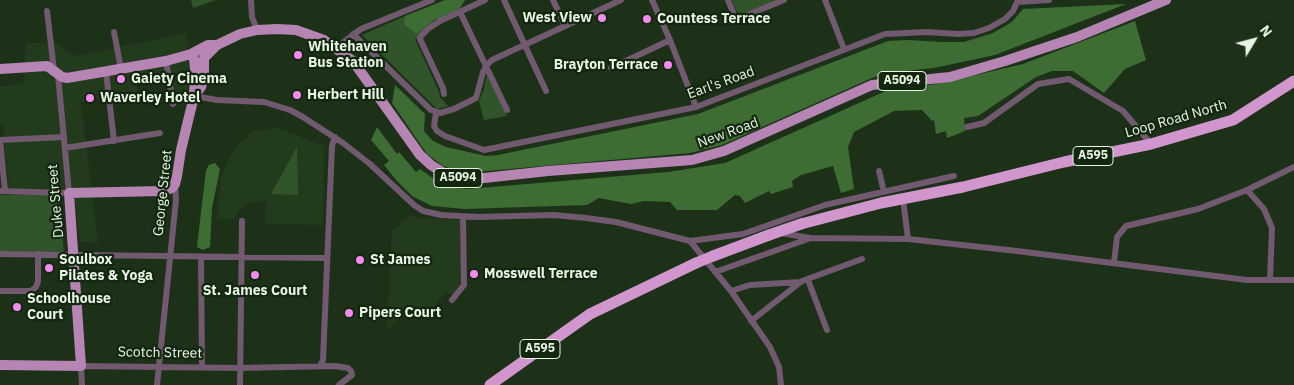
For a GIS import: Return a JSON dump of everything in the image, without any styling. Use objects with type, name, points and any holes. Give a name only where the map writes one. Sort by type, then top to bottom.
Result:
[{"type":"highway","name":"Loop Road North","points":[[883,198],[903,199],[963,187],[1064,162],[1151,144],[1233,120],[1294,81]]},
{"type":"highway","name":"A595","points":[[490,385],[590,314],[696,263],[769,235],[883,198]]},
{"type":"main road","name":"New Road","points":[[336,48],[359,68],[396,123],[420,155],[431,166],[447,175],[459,178],[484,178],[692,160],[709,156],[754,139],[872,85],[950,77],[1077,37],[1165,0]]},
{"type":"main road","name":"A5094","points":[[204,58],[218,45],[244,33],[257,30],[296,30],[317,36],[336,48]]},
{"type":"main road","name":"A5094","points":[[0,69],[53,70],[67,78],[166,61],[192,54],[208,45],[218,45]]},
{"type":"main road","points":[[192,54],[204,58]]},
{"type":"main road","name":"George Street","points":[[175,184],[194,96],[195,69],[192,54]]},
{"type":"main road","name":"George Street","points":[[194,96],[201,87],[204,78],[204,58]]},
{"type":"main road","points":[[69,193],[162,190],[172,188],[175,184]]},
{"type":"main road","name":"Duke Street","points":[[69,193],[81,366]]},
{"type":"main road","name":"Scotch Street","points":[[0,365],[81,366]]},
{"type":"street","points":[[251,0],[252,17],[257,30]]},
{"type":"street","points":[[336,48],[361,29],[432,0]]},
{"type":"street","points":[[444,94],[420,39],[422,34],[429,28],[486,0]]},
{"type":"street","points":[[504,0],[546,91]]},
{"type":"street","points":[[553,0],[565,26]]},
{"type":"street","points":[[354,34],[436,113],[454,109],[476,98],[480,78],[486,66],[492,60],[621,0]]},
{"type":"street","points":[[652,0],[696,107]]},
{"type":"street","points":[[728,0],[735,17],[740,18],[784,0]]},
{"type":"street","points":[[825,0],[844,49]]},
{"type":"street","points":[[1018,1],[1049,0]]},
{"type":"street","name":"Earl's Road","points":[[436,113],[434,126],[437,131],[452,139],[484,150],[696,107],[885,34],[928,32],[974,33],[989,28],[1005,19],[1013,11],[1018,1]]},
{"type":"street","name":"Duke Street","points":[[47,11],[53,70],[64,137],[69,193]]},
{"type":"street","points":[[460,12],[507,110]]},
{"type":"street","points":[[114,32],[121,69]]},
{"type":"street","points":[[611,68],[670,40]]},
{"type":"street","points":[[166,61],[173,104]]},
{"type":"street","points":[[106,72],[114,141]]},
{"type":"street","points":[[968,126],[984,123],[1038,84],[1069,79],[1123,111],[1151,144]]},
{"type":"street","points":[[194,96],[274,105],[303,117],[370,164],[406,199],[423,211],[431,214],[463,217],[554,215],[616,222],[690,241],[734,236],[757,230],[825,205],[883,198],[954,176]]},
{"type":"street","points":[[65,148],[160,133]]},
{"type":"street","points":[[64,137],[0,140],[2,191],[69,193]]},
{"type":"street","points":[[320,366],[323,360],[332,146],[335,138]]},
{"type":"street","points":[[1114,263],[1117,237],[1126,226],[1198,209],[1247,190],[1294,167]]},
{"type":"street","points":[[879,171],[883,198]]},
{"type":"street","name":"George Street","points":[[157,385],[176,200],[175,184]]},
{"type":"street","points":[[1247,190],[1264,209],[1272,228],[1270,280]]},
{"type":"street","points":[[903,199],[908,239]]},
{"type":"street","points":[[452,300],[464,285],[463,217]]},
{"type":"street","points":[[240,385],[242,221]]},
{"type":"street","points":[[757,230],[810,238],[908,239],[1247,280],[1294,280]]},
{"type":"street","points":[[715,272],[810,238]]},
{"type":"street","points":[[690,241],[731,291],[770,347],[779,367],[781,385]]},
{"type":"street","points":[[0,254],[202,258],[326,258]]},
{"type":"street","points":[[0,291],[26,291],[36,287],[38,281],[38,254]]},
{"type":"street","points":[[202,258],[202,368]]},
{"type":"street","points":[[731,291],[750,285],[805,280],[862,259]]},
{"type":"street","points":[[751,321],[805,280]]},
{"type":"street","points":[[805,280],[827,330]]},
{"type":"street","name":"Duke Street","points":[[81,366],[82,385]]},
{"type":"street","name":"Scotch Street","points":[[81,366],[202,368],[335,366],[348,368],[352,375],[339,385]]},
{"type":"shaded area","points":[[191,0],[216,0],[193,8]]},
{"type":"shaded area","points":[[732,0],[777,0],[742,14],[737,12]]},
{"type":"shaded area","points":[[405,16],[405,24],[416,34],[425,25],[426,27],[418,38],[415,39],[440,97],[448,106],[437,109],[362,35]]},
{"type":"shaded area","points":[[187,33],[189,62],[188,105],[172,105],[167,78],[136,83],[138,92],[81,102],[98,243],[80,242],[74,189],[9,188],[4,125],[0,125],[0,86],[23,84],[26,43],[55,42],[76,56]]},
{"type":"shaded area","points":[[487,73],[507,116],[484,120],[479,101],[484,89]]},
{"type":"shaded area","points":[[278,128],[324,146],[323,225],[265,224],[266,200],[249,203],[238,211],[234,219],[217,219],[221,176],[234,149],[253,131]]},
{"type":"shaded area","points":[[297,147],[298,195],[271,194]]},
{"type":"shaded area","points":[[0,195],[59,195],[64,252],[0,251]]},
{"type":"shaded area","points":[[410,216],[462,220],[462,284],[453,295],[444,293],[428,318],[414,306],[387,330],[392,231]]},
{"type":"green space","points":[[445,0],[465,0],[460,8],[436,19],[416,34],[404,24],[405,16]]},
{"type":"green space","points":[[1126,4],[995,55],[934,68],[887,73],[872,78],[722,145],[690,153],[464,173],[443,166],[427,154],[392,103],[395,85],[425,114],[424,131],[433,141],[446,147],[486,156],[498,155],[698,114],[888,41],[964,42],[993,33],[1012,22],[1023,9]]},
{"type":"green space","points":[[1135,21],[1146,60],[1125,69],[1104,93],[1073,71],[1052,71],[1036,77],[978,116],[964,118],[965,131],[947,138],[946,131],[936,134],[934,120],[932,121],[922,110],[894,111],[854,132],[848,147],[854,189],[841,193],[833,166],[801,175],[792,181],[793,187],[771,194],[769,191],[745,203],[740,196],[735,195],[717,210],[677,210],[670,202],[644,201],[631,204],[599,198],[587,205],[465,209],[432,206],[412,196],[397,181],[384,165],[389,161],[371,140],[377,127],[397,154],[399,152],[416,172],[420,169],[444,186],[468,189],[668,172],[725,163],[888,90],[941,83],[1023,64]]},
{"type":"green space","points":[[215,163],[220,169],[212,208],[210,247],[203,250],[197,247],[206,170],[209,165]]},
{"type":"place","name":"West View","points":[[602,18]]},
{"type":"place","name":"Countess Terrace","points":[[647,19]]},
{"type":"place","name":"Whitehaven Bus Station","points":[[298,55]]},
{"type":"place","name":"Brayton Terrace","points":[[668,65]]},
{"type":"place","name":"Gaiety Cinema","points":[[121,79]]},
{"type":"place","name":"Herbert Hill","points":[[297,95]]},
{"type":"place","name":"Waverley Hotel","points":[[90,98]]},
{"type":"place","name":"St James","points":[[360,260]]},
{"type":"place","name":"Soulbox Pilates & Yoga","points":[[49,268]]},
{"type":"place","name":"Mosswell Terrace","points":[[474,274]]},
{"type":"place","name":"St. James Court","points":[[255,275]]},
{"type":"place","name":"Schoolhouse Court","points":[[17,307]]},
{"type":"place","name":"Pipers Court","points":[[349,313]]}]
